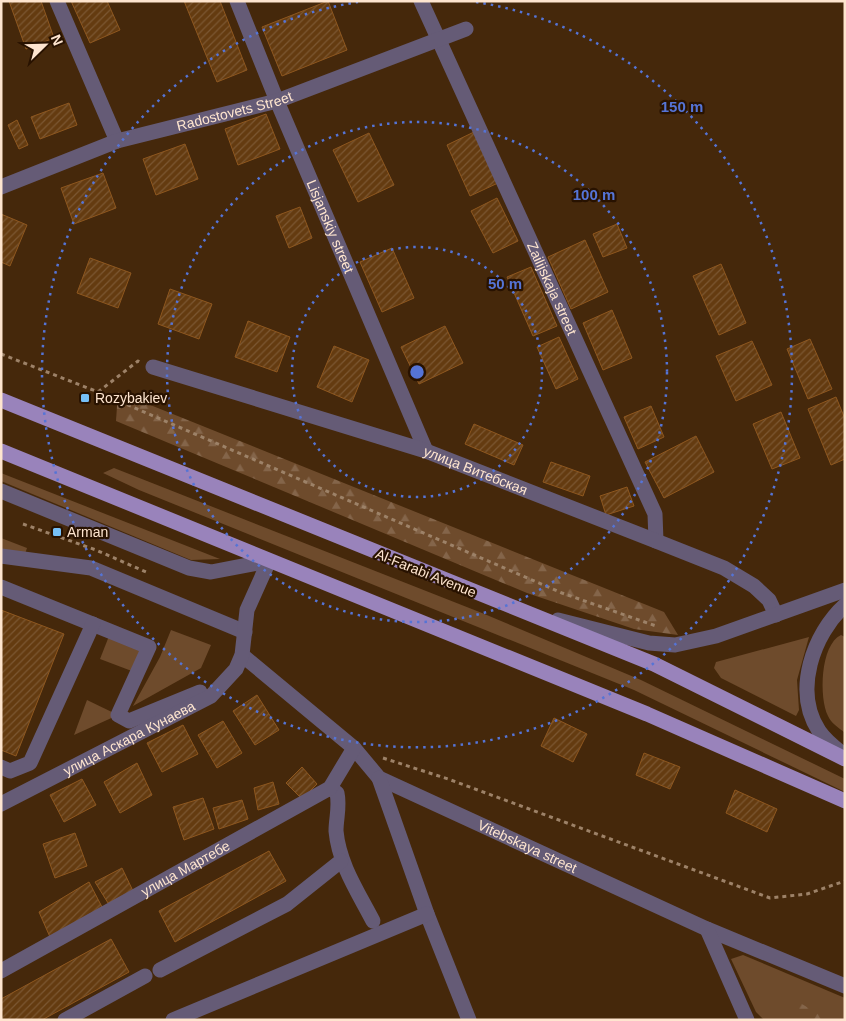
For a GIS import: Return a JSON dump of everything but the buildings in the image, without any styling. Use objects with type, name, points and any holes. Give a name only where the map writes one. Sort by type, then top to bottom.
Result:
[{"type":"main road","name":"Al-Farabi Avenue","points":[[1,400],[654,664],[845,757]]},
{"type":"main road","points":[[1,451],[647,714],[845,801]]},
{"type":"street","points":[[57,1],[117,141]]},
{"type":"street","name":"Lisjanskiy street","points":[[237,1],[277,101],[426,451]]},
{"type":"street","name":"Zailijskaja street","points":[[421,1],[655,514],[656,541]]},
{"type":"street","name":"Radostovets Street","points":[[1,187],[117,141],[277,101],[466,29]]},
{"type":"street","name":"улица Витебская","points":[[152,367],[426,451],[724,568],[754,586],[769,600],[776,615]]},
{"type":"street","points":[[1,491],[189,568],[211,572],[269,561]]},
{"type":"street","points":[[1,556],[91,568],[245,632]]},
{"type":"street","points":[[242,655],[247,610],[269,561]]},
{"type":"street","points":[[1,587],[148,647],[118,715],[129,721],[224,682]]},
{"type":"street","points":[[513,608],[649,644],[675,645],[716,636],[845,590]]},
{"type":"street","points":[[842,610],[822,633],[812,656],[808,702],[812,719],[819,732],[845,757]]},
{"type":"street","points":[[1,767],[10,771],[30,764],[93,624]]},
{"type":"street","name":"улица Аскара Кунаева","points":[[1,804],[211,696],[236,669],[242,655]]},
{"type":"street","name":"Vitebskaya street","points":[[242,655],[354,748],[379,778],[707,929],[845,986]]},
{"type":"street","name":"улица Мартебе","points":[[1,971],[330,788],[354,748]]},
{"type":"street","points":[[379,778],[427,914],[469,1020]]},
{"type":"street","points":[[330,788],[337,793],[340,804],[336,830],[341,861],[373,921]]},
{"type":"street","points":[[160,970],[287,904],[341,861]]},
{"type":"street","points":[[179,1019],[427,914]]},
{"type":"street","points":[[707,929],[747,1020]]},
{"type":"street","points":[[65,1020],[145,976]]},
{"type":"path","points":[[1,354],[98,392],[562,594],[663,628]]},
{"type":"path","points":[[98,392],[138,361],[152,367]]},
{"type":"path","points":[[382,758],[448,779],[770,898],[807,894],[845,881]]},
{"type":"green space","points":[[118,392],[664,612],[678,635],[634,629],[527,593],[116,421]]},
{"type":"green space","points":[[114,468],[482,613],[641,680],[845,779],[845,792],[634,690],[139,490],[103,473]]},
{"type":"green space","points":[[1,473],[220,559],[191,560],[1,481]]},
{"type":"green space","points":[[1,538],[27,548],[25,554],[1,550]]},
{"type":"green space","points":[[171,630],[211,645],[201,668],[133,706],[160,657]]},
{"type":"green space","points":[[111,631],[149,647],[137,673],[100,659]]},
{"type":"green space","points":[[841,635],[845,637],[845,733],[829,719],[823,697],[825,660],[834,641]]},
{"type":"green space","points":[[809,637],[797,680],[799,710],[796,716],[721,678],[714,668],[716,662]]},
{"type":"green space","points":[[87,700],[118,715],[74,735]]},
{"type":"green space","points":[[743,955],[845,998],[845,1020],[764,1020],[756,1012],[731,959]]},
{"type":"green space","points":[[797,1001],[815,1012],[838,1020],[795,1020],[790,1008]]},
{"type":"place","name":"Rozybakiev","points":[[85,398]]},
{"type":"place","name":"Arman","points":[[57,532]]}]
